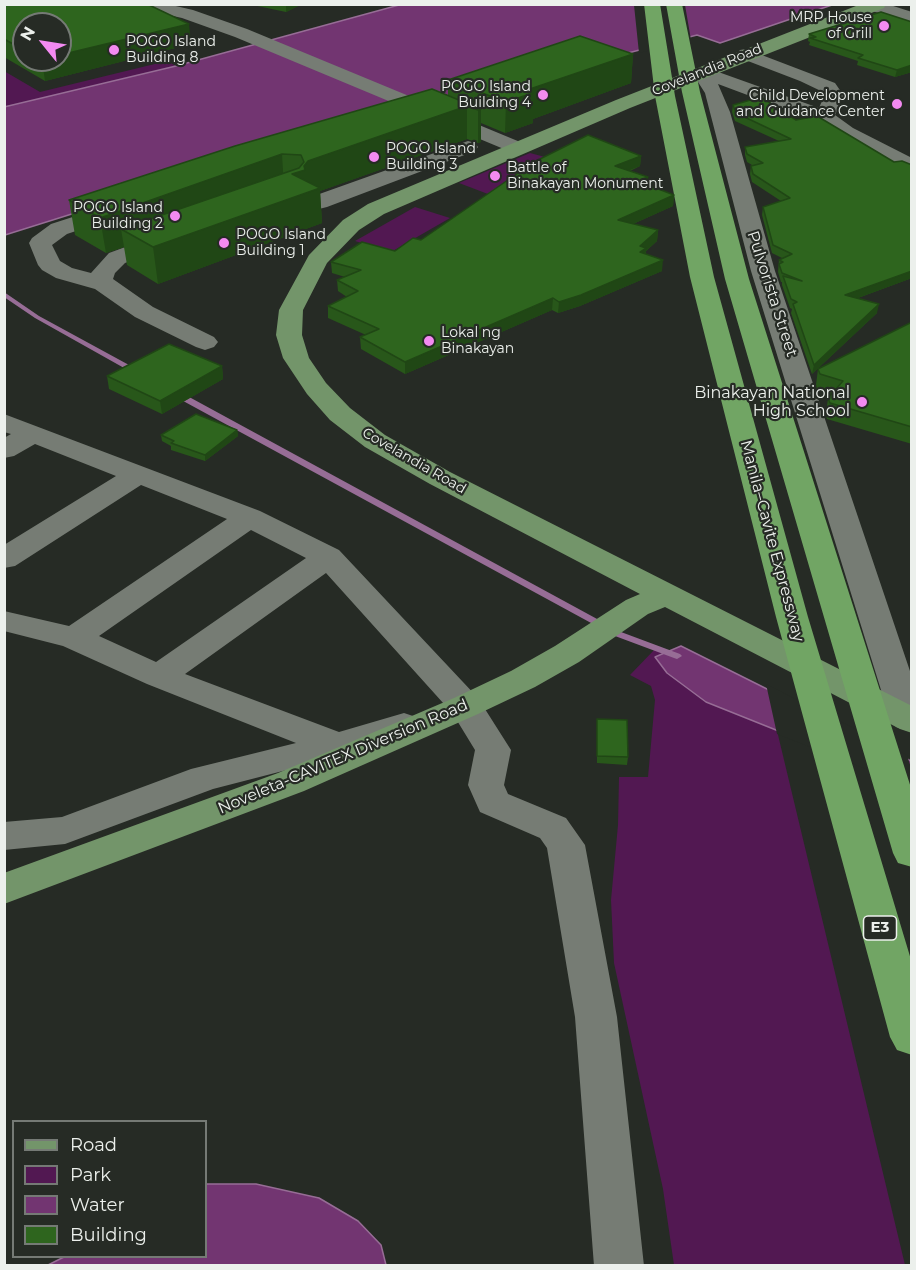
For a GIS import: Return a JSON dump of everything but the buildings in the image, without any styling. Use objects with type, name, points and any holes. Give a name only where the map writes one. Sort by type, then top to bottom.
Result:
[{"type":"highway","name":"Manila–Cavite Expressway","points":[[651,4],[665,96],[702,278],[786,595],[912,1037]]},
{"type":"highway","points":[[674,4],[691,92],[737,279],[909,845]]},
{"type":"main road","name":"Covelandia Road","points":[[876,5],[746,54],[706,74],[518,148],[366,215],[343,232],[317,260],[291,310],[289,335],[291,346],[316,388],[354,426],[403,458],[652,600],[910,720]]},
{"type":"main road","name":"Noveleta-CAVITEX Diversion Road","points":[[4,889],[291,782],[466,706],[523,679],[652,600]]},
{"type":"street","points":[[149,5],[212,22],[252,37],[518,148]]},
{"type":"street","points":[[876,5],[912,16]]},
{"type":"street","points":[[746,54],[807,76],[828,87],[834,96],[824,117]]},
{"type":"street","points":[[706,74],[776,97],[824,117],[846,132],[912,166]]},
{"type":"street","name":"Pulvorista Street","points":[[706,74],[707,82],[714,93],[720,112],[762,271],[910,720]]},
{"type":"street","points":[[399,123],[426,110]]},
{"type":"street","points":[[366,215],[311,200],[468,147]]},
{"type":"street","points":[[138,203],[59,229],[40,243],[50,265],[64,273],[103,284],[144,312],[205,342]]},
{"type":"street","points":[[103,284],[101,279],[104,271],[117,258],[183,234]]},
{"type":"street","points":[[14,435],[139,474],[249,517],[328,557],[466,706],[493,750],[486,785],[493,803],[554,828],[566,845],[596,1017],[619,1266]]},
{"type":"street","points":[[4,559],[139,474]]},
{"type":"street","points":[[74,638],[249,517]]},
{"type":"street","points":[[159,676],[328,557]]},
{"type":"street","points":[[4,621],[74,638],[159,676],[338,745]]},
{"type":"street","points":[[4,836],[65,830],[204,778],[338,745],[466,706]]},
{"type":"green space","points":[[167,61],[176,66],[5,107],[4,71],[40,92]]},
{"type":"green space","points":[[530,153],[545,157],[488,194],[459,183]]},
{"type":"green space","points":[[415,207],[450,218],[391,252],[355,241]]},
{"type":"green space","points":[[655,649],[773,714],[905,1265],[674,1265],[663,1189],[614,963],[611,900],[618,825],[619,777],[648,777],[655,700],[651,686],[630,675]]},
{"type":"water","points":[[399,5],[832,5],[720,43],[697,35],[628,53],[485,84],[5,235],[4,107],[176,66]]},
{"type":"water","points":[[681,646],[911,761],[911,784],[706,702],[667,673],[655,657]]},
{"type":"water","points":[[207,1184],[256,1184],[319,1198],[358,1221],[381,1245],[386,1265],[48,1265],[62,1258],[207,1258]]},
{"type":"pier","points":[[634,5],[685,5],[691,40],[639,53]]},
{"type":"pier","points":[[766,684],[907,755],[911,768],[912,787],[777,734]]},
{"type":"waterway","points":[[4,294],[37,317],[136,371]]},
{"type":"waterway","points":[[177,394],[618,634],[677,656]]},
{"type":"place","name":"MRP House of Grill","points":[[884,26]]},
{"type":"place","name":"POGO Island Building 8","points":[[114,50]]},
{"type":"place","name":"POGO Island Building 4","points":[[543,95]]},
{"type":"place","name":"Child Development and Guidance Center","points":[[897,104]]},
{"type":"place","name":"POGO Island Building 3","points":[[374,157]]},
{"type":"place","name":"Battle of Binakayan Monument","points":[[495,176]]},
{"type":"place","name":"POGO Island Building 2","points":[[175,216]]},
{"type":"place","name":"POGO Island Building 1","points":[[224,243]]},
{"type":"place","name":"Lokal ng Binakayan","points":[[429,341]]},
{"type":"place","name":"Binakayan National High School","points":[[862,402]]}]
